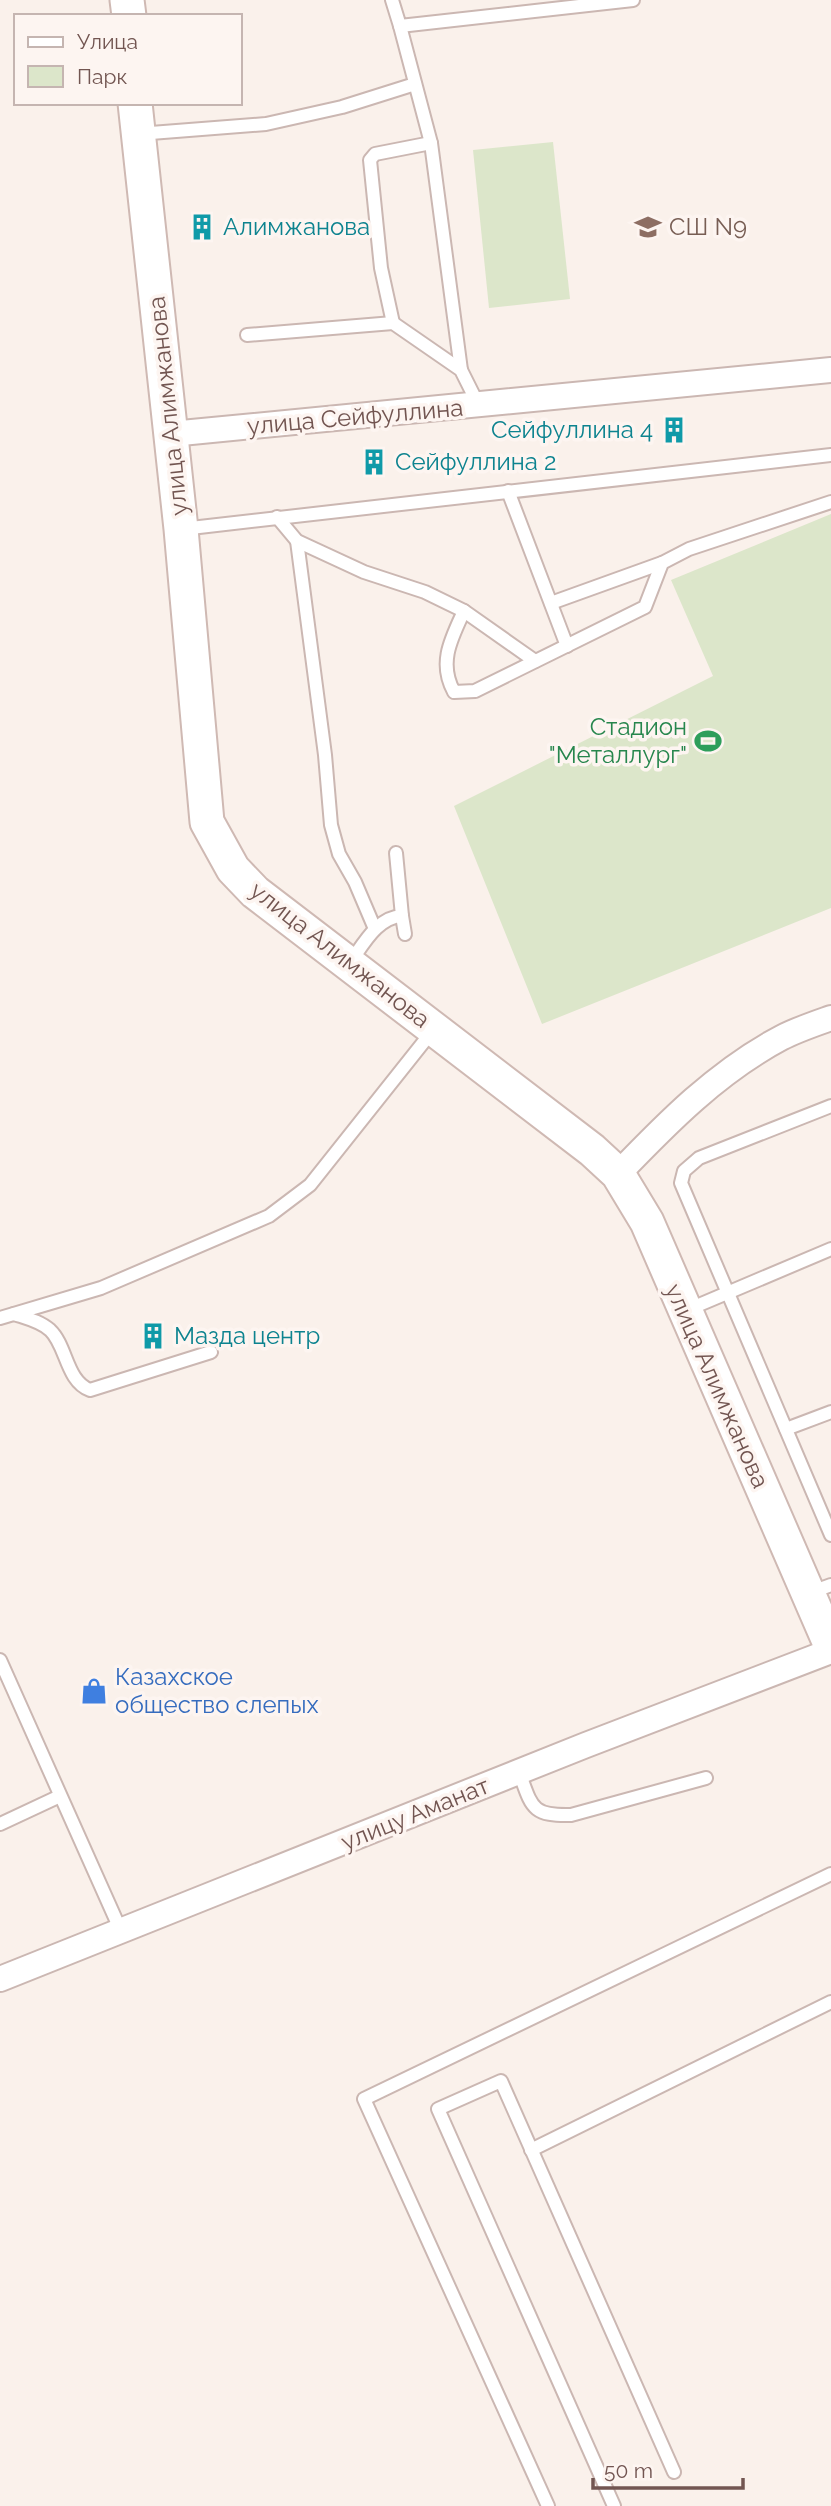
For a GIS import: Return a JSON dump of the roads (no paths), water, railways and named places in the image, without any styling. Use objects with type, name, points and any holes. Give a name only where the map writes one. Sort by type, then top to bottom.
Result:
[{"type":"street","name":"улица Алимжанова","points":[[136,119],[172,434],[207,822],[233,869],[255,892],[435,1028],[592,1150],[618,1174],[647,1222],[684,1311],[820,1589],[831,1646]]},
{"type":"street","name":"улица Сейфуллина","points":[[172,434],[831,370]]},
{"type":"street","points":[[618,1174],[679,1111],[724,1074],[781,1038],[831,1018]]},
{"type":"street","name":"улицу Аманат","points":[[0,1979],[831,1651]]},
{"type":"lane","points":[[392,0],[431,143],[461,370],[480,406]]},
{"type":"lane","points":[[400,26],[634,0]]},
{"type":"lane","points":[[136,119],[266,124],[342,107],[415,84]]},
{"type":"lane","points":[[393,323],[381,268],[370,160],[375,154],[431,143]]},
{"type":"lane","points":[[247,335],[393,323],[461,370]]},
{"type":"lane","points":[[181,529],[831,454]]},
{"type":"lane","points":[[508,491],[567,646]]},
{"type":"lane","points":[[551,603],[662,563],[689,549],[831,502]]},
{"type":"lane","points":[[277,517],[297,541],[364,572],[425,592],[464,611],[535,661]]},
{"type":"lane","points":[[297,541],[325,755],[331,825],[339,854],[355,882],[375,929]]},
{"type":"lane","points":[[464,611],[445,651],[448,682],[454,692],[475,691],[645,607],[662,563]]},
{"type":"lane","points":[[396,853],[405,934]]},
{"type":"lane","points":[[349,964],[375,929],[392,916],[402,916]]},
{"type":"lane","points":[[0,1318],[101,1288],[269,1216],[310,1185],[435,1028]]},
{"type":"lane","points":[[831,1106],[699,1158],[684,1171],[681,1183],[683,1194],[831,1535]]},
{"type":"lane","points":[[684,1311],[831,1249]]},
{"type":"lane","points":[[13,1314],[42,1324],[52,1331],[77,1381],[90,1390],[211,1352]]},
{"type":"lane","points":[[786,1429],[831,1412]]},
{"type":"lane","points":[[0,1660],[6,1690],[60,1796],[121,1931]]},
{"type":"lane","points":[[519,1772],[532,1807],[542,1814],[556,1815],[571,1815],[706,1777]]},
{"type":"lane","points":[[1,1820],[60,1796]]},
{"type":"lane","points":[[548,2506],[364,2099],[831,1874]]},
{"type":"lane","points":[[531,2150],[831,2001]]},
{"type":"lane","points":[[614,2506],[438,2109],[501,2081],[674,2472]]},
{"type":"place","name":"Алимжанова","points":[[202,227]]},
{"type":"place","name":"СШ N9","points":[[648,227]]},
{"type":"place","name":"Сейфуллина 4","points":[[674,430]]},
{"type":"place","name":"Сейфуллина 2","points":[[374,462]]},
{"type":"place","name":"Стадион \"Металлург\"","points":[[708,741]]},
{"type":"place","name":"Мазда центр","points":[[153,1336]]},
{"type":"place","name":"Казахское общество слепых","points":[[94,1691]]}]
